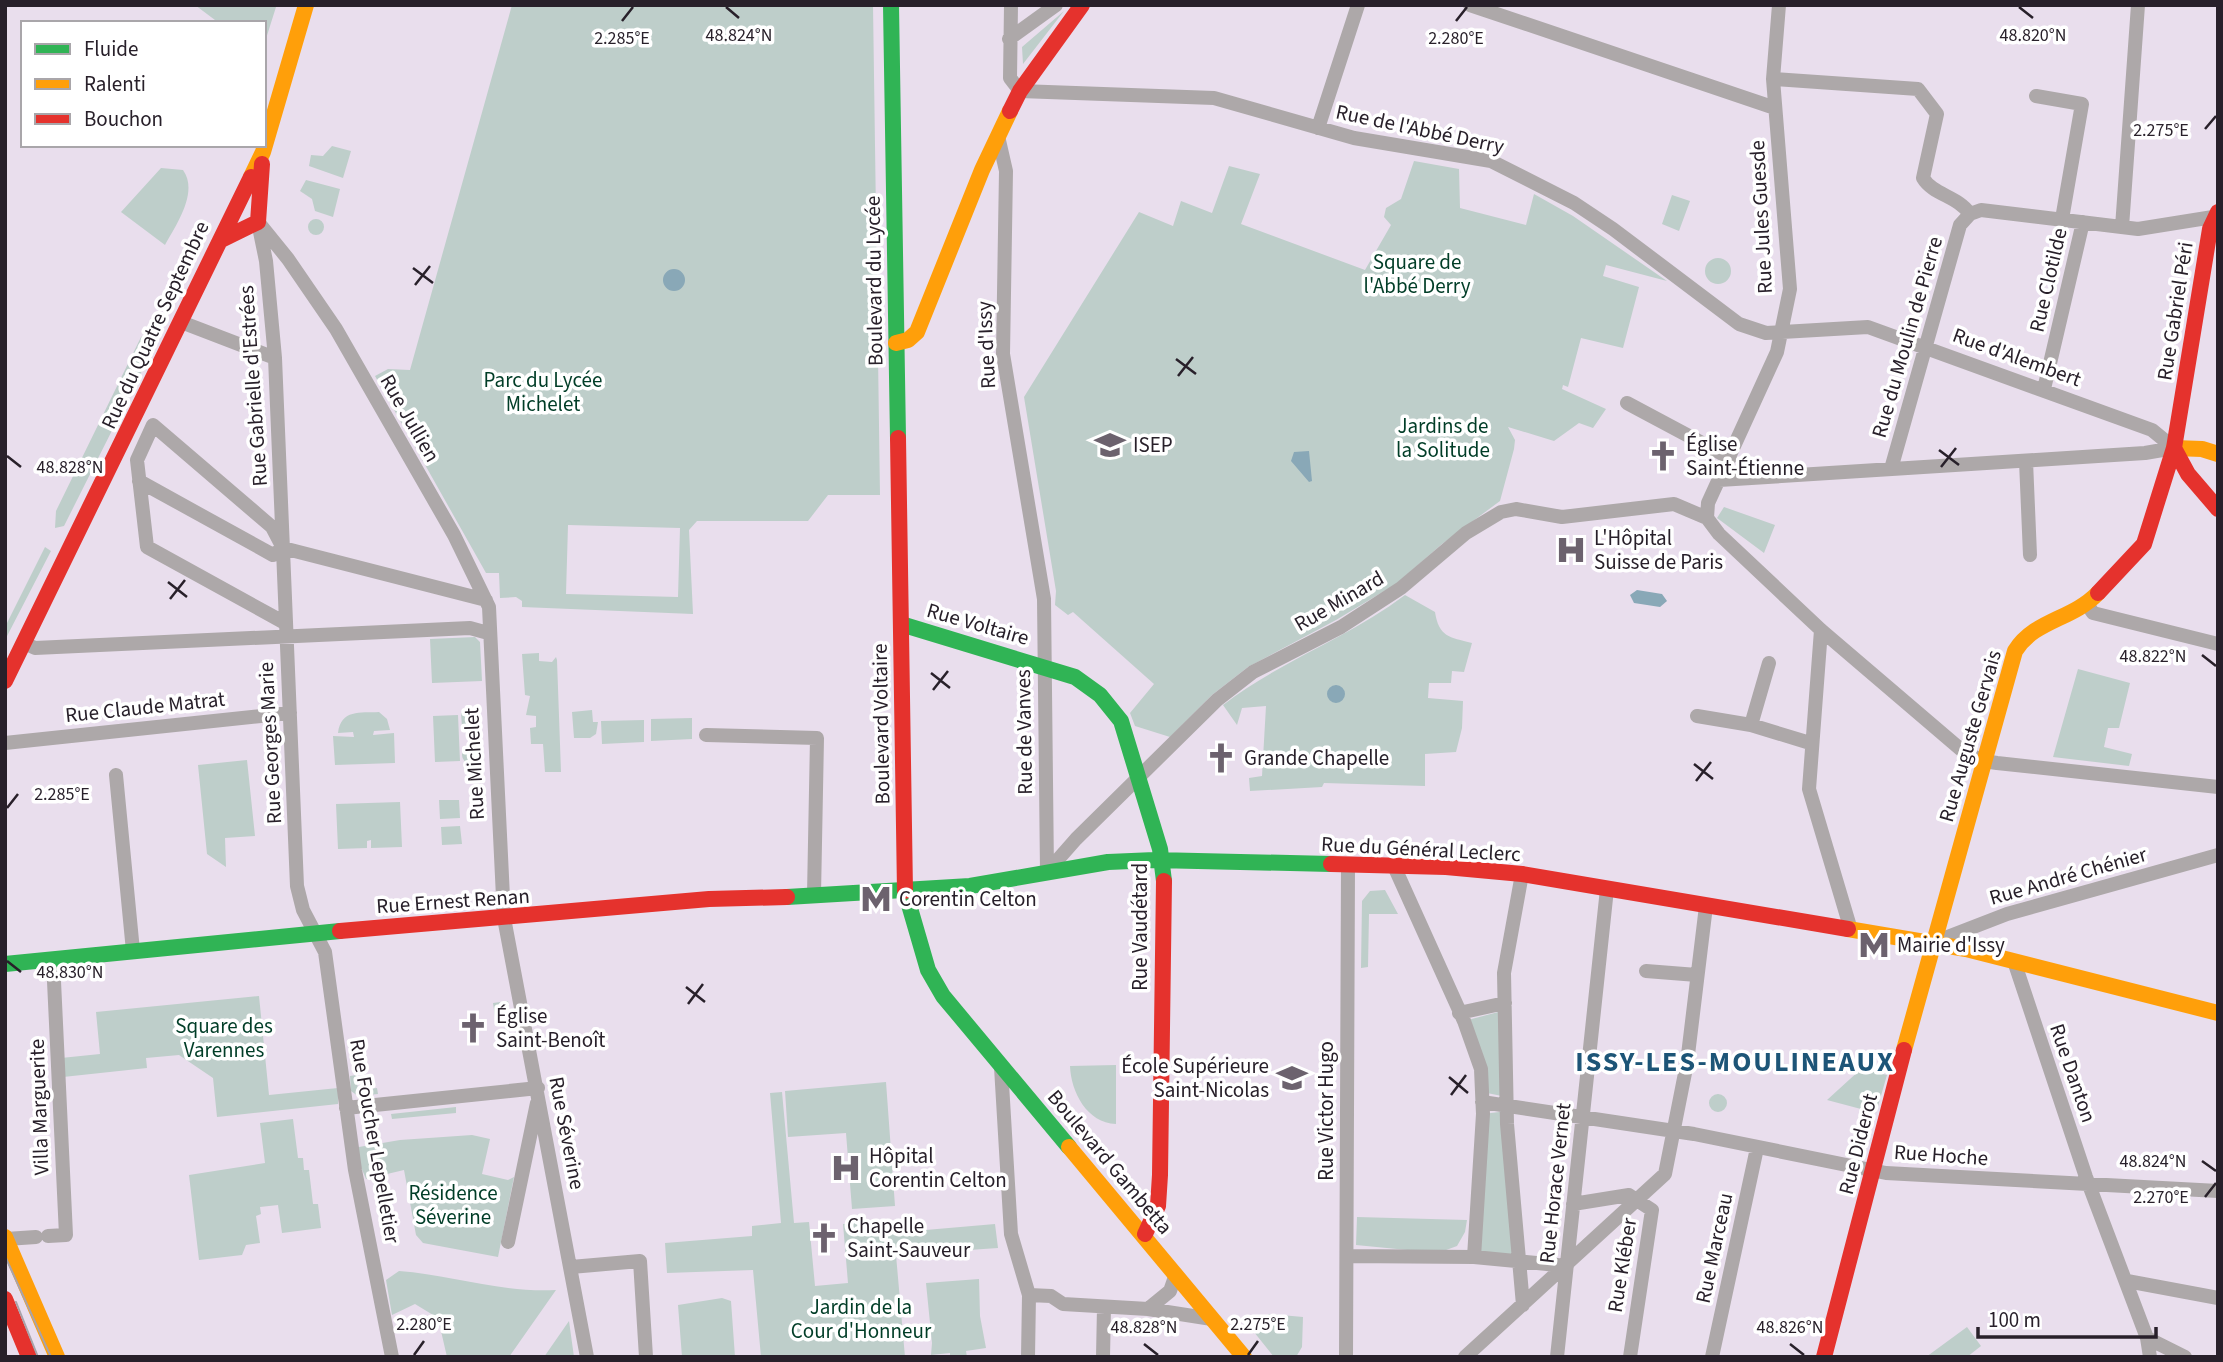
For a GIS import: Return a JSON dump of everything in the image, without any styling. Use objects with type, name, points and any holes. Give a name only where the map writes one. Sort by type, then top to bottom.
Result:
[{"type":"main road","points":[[266,142],[306,5]]},
{"type":"main road","name":"Boulevard du Lycée","points":[[891,5],[899,556]]},
{"type":"main road","points":[[896,343],[908,340],[916,332],[998,136],[1020,91],[1082,5]]},
{"type":"main road","points":[[258,222],[248,206],[252,176],[264,147]]},
{"type":"main road","points":[[258,222],[263,152]]},
{"type":"main road","name":"Rue du Quatre Septembre","points":[[5,681],[221,240],[226,223],[252,176]]},
{"type":"main road","name":"Rue Gabriel Péri","points":[[2174,448],[2215,214]]},
{"type":"main road","points":[[226,223],[236,217],[258,222]]},
{"type":"main road","points":[[221,240],[258,222]]},
{"type":"main road","points":[[2174,448],[2213,449]]},
{"type":"main road","points":[[2174,448],[2189,474],[2218,509]]},
{"type":"main road","name":"Rue Auguste Gervais","points":[[1932,943],[2015,651],[2024,636],[2087,604],[2144,544],[2174,448]]},
{"type":"main road","name":"Boulevard Voltaire","points":[[899,556],[905,891],[928,970],[943,996]]},
{"type":"main road","name":"Rue Voltaire","points":[[901,624],[1044,666]]},
{"type":"main road","name":"Rue Vaudétard","points":[[1044,666],[1076,677],[1100,695],[1121,721],[1140,776],[1163,861],[1160,1175],[1158,1206],[1145,1234]]},
{"type":"main road","name":"Rue du Général Leclerc","points":[[905,891],[970,886],[1108,862],[1394,866],[1522,874],[1932,943],[2218,1013]]},
{"type":"main road","name":"Rue Ernest Renan","points":[[5,964],[315,933],[709,899],[905,891]]},
{"type":"main road","name":"Rue Diderot","points":[[1824,1357],[1932,943]]},
{"type":"main road","name":"Boulevard Gambetta","points":[[943,996],[1145,1234],[1244,1357]]},
{"type":"main road","points":[[6,1238],[57,1357]]},
{"type":"main road","points":[[5,1299],[29,1357]]},
{"type":"street","points":[[1011,5],[1010,78],[1020,91]]},
{"type":"street","points":[[1009,39],[1056,5]]},
{"type":"street","points":[[1318,128],[1358,5]]},
{"type":"street","points":[[1470,5],[1776,107]]},
{"type":"street","name":"Rue Jules Guesde","points":[[1707,518],[1708,503],[1777,352],[1790,289],[1773,79],[1779,5]]},
{"type":"street","points":[[2122,227],[2138,5]]},
{"type":"street","points":[[1773,79],[1918,89],[1937,114],[1924,181],[1957,200],[1970,214],[1981,209],[2138,229],[2215,214]]},
{"type":"street","name":"Rue de l'Abbé Derry","points":[[1020,91],[1137,93],[1214,98],[1354,138],[1491,162],[1541,185],[1613,229],[1670,270],[1726,317],[1766,333],[1782,332]]},
{"type":"street","points":[[2036,96],[2082,104],[2062,219]]},
{"type":"street","name":"Rue d'Issy","points":[[998,136],[1006,171],[1003,354],[1036,551]]},
{"type":"street","name":"Rue du Moulin de Pierre","points":[[1891,469],[1960,225],[1970,214]]},
{"type":"street","name":"Rue Jullien","points":[[258,222],[336,328],[454,535],[487,604]]},
{"type":"street","name":"Rue Gabrielle d'Estrées","points":[[258,222],[266,261],[275,358],[283,548]]},
{"type":"street","name":"Rue Clotilde","points":[[2044,389],[2083,222]]},
{"type":"street","points":[[266,261],[275,253],[285,256]]},
{"type":"street","points":[[181,322],[275,358]]},
{"type":"street","name":"Rue d'Alembert","points":[[1782,332],[1868,327],[1924,352],[2044,389],[2152,430],[2174,448]]},
{"type":"street","points":[[1627,403],[1730,458]]},
{"type":"street","points":[[286,630],[148,547],[137,460],[153,425],[272,527],[283,548],[487,604]]},
{"type":"street","points":[[1719,480],[2145,453],[2174,448]]},
{"type":"street","points":[[2026,461],[2030,555]]},
{"type":"street","points":[[139,481],[273,555],[283,548]]},
{"type":"street","name":"Rue Minard","points":[[1047,872],[1076,839],[1217,700],[1253,672],[1341,627],[1401,589],[1466,533],[1501,512],[1516,509],[1562,517],[1674,504],[1707,518]]},
{"type":"street","points":[[1707,518],[1718,534],[1821,630],[1965,753],[1984,761],[2218,787]]},
{"type":"street","name":"Rue Georges Marie","points":[[283,548],[297,886],[303,910],[315,933]]},
{"type":"street","name":"Rue de Vanves","points":[[1036,551],[1044,599],[1047,872]]},
{"type":"street","name":"Rue Michelet","points":[[487,604],[504,918]]},
{"type":"street","points":[[2087,604],[2093,613],[2218,644]]},
{"type":"street","points":[[24,643],[35,648],[286,630],[470,628],[488,633]]},
{"type":"street","points":[[1821,630],[1810,743],[1809,789],[1851,930]]},
{"type":"street","points":[[1751,725],[1769,663]]},
{"type":"street","name":"Rue Claude Matrat","points":[[5,743],[290,713]]},
{"type":"street","points":[[1697,716],[1751,725],[1810,743]]},
{"type":"street","points":[[706,735],[817,738],[814,895]]},
{"type":"street","points":[[116,775],[133,951]]},
{"type":"street","name":"Rue André Chénier","points":[[1932,943],[2007,914],[2218,855]]},
{"type":"street","name":"Rue Victor Hugo","points":[[1346,1357],[1348,865]]},
{"type":"street","points":[[1394,866],[1481,1069],[1482,1102],[1474,1257]]},
{"type":"street","points":[[1522,874],[1504,973],[1507,1104],[1523,1304]]},
{"type":"street","name":"Rue Horace Vernet","points":[[1557,1357],[1607,889]]},
{"type":"street","name":"Rue Kléber","points":[[1630,1357],[1652,1210],[1639,1200],[1665,1174],[1675,1131],[1695,1007],[1706,906]]},
{"type":"street","name":"Rue Séverine","points":[[504,918],[587,1357]]},
{"type":"street","name":"Rue Foucher Lepelletier","points":[[315,933],[325,952],[346,1108],[392,1357]]},
{"type":"street","name":"Villa Marguerite","points":[[6,1238],[66,1235],[53,960]]},
{"type":"street","name":"Rue Danton","points":[[2014,961],[2089,1185],[2147,1338],[2150,1357]]},
{"type":"street","points":[[1646,971],[1697,975]]},
{"type":"street","points":[[1459,1013],[1505,1003]]},
{"type":"street","points":[[1001,1067],[1011,1234],[1029,1295],[1028,1357]]},
{"type":"street","points":[[346,1108],[538,1091],[508,1242]]},
{"type":"street","name":"Rue Hoche","points":[[1482,1102],[1675,1131],[1873,1171],[2218,1191]]},
{"type":"street","name":"Rue Marceau","points":[[1712,1357],[1757,1148]]},
{"type":"street","points":[[1465,1357],[1639,1200],[1629,1195],[1573,1204]]},
{"type":"street","points":[[1347,1256],[1474,1257],[1567,1266]]},
{"type":"street","points":[[571,1267],[640,1261],[646,1357]]},
{"type":"street","points":[[1148,1309],[1170,1291],[1176,1275]]},
{"type":"street","points":[[2127,1281],[2218,1298]]},
{"type":"street","points":[[1029,1295],[1051,1296],[1063,1304],[1148,1309],[1212,1320]]},
{"type":"street","points":[[1104,1307],[1104,1357]]},
{"type":"street","points":[[2147,1338],[2185,1357]]},
{"type":"green space","points":[[195,5],[276,7],[266,39],[266,21],[216,21]]},
{"type":"green space","name":"Parc du Lycée Michelet","points":[[512,5],[873,5],[880,495],[828,495],[808,521],[697,521],[689,530],[693,614],[522,607],[522,601],[516,597],[500,598],[499,573],[486,573],[375,376],[388,369],[410,370]],"holes":[[[568,525],[680,528],[678,597],[566,594]]]},
{"type":"green space","points":[[1064,11],[1023,64],[1022,47]]},
{"type":"green space","points":[[332,146],[351,151],[343,178],[309,166],[311,155],[323,156]]},
{"type":"green space","points":[[1414,161],[1459,169],[1460,208],[1526,225],[1534,194],[1573,216],[1667,281],[1606,265],[1603,276],[1639,287],[1623,348],[1581,338],[1568,387],[1563,385],[1562,389],[1606,409],[1593,428],[1579,423],[1554,441],[1508,427],[1515,440],[1500,501],[1442,544],[1396,584],[1248,667],[1212,695],[1170,737],[1135,726],[1130,713],[1154,684],[1073,612],[1068,615],[1055,605],[1056,591],[1024,397],[1139,212],[1173,226],[1181,201],[1212,213],[1229,166],[1260,174],[1241,224],[1365,270],[1391,225],[1384,217],[1386,208],[1401,199]]},
{"type":"green space","points":[[161,168],[183,170],[188,188],[180,218],[165,245],[121,212]]},
{"type":"green space","points":[[306,180],[340,189],[333,217],[315,211],[312,199],[300,191]]},
{"type":"green space","points":[[1672,195],[1690,201],[1679,231],[1662,224]]},
{"type":"green space","points":[[313,219],[319,219],[324,227],[322,233],[313,235],[308,230],[308,224]]},
{"type":"green space","points":[[1718,258],[1727,262],[1731,271],[1727,280],[1718,284],[1709,280],[1705,271],[1709,262]]},
{"type":"green space","points":[[146,334],[157,341],[64,526],[55,528],[56,511],[141,337]]},
{"type":"green space","points":[[1724,507],[1775,525],[1764,553],[1717,518]]},
{"type":"green space","points":[[45,547],[51,551],[5,640],[5,627]]},
{"type":"green space","points":[[1405,595],[1435,612],[1439,627],[1446,635],[1472,643],[1464,672],[1452,671],[1451,683],[1429,683],[1428,698],[1463,701],[1462,728],[1456,752],[1425,754],[1425,786],[1324,783],[1322,787],[1250,791],[1249,778],[1262,776],[1266,706],[1242,708],[1237,725],[1223,705],[1267,675],[1361,624]]},
{"type":"green space","points":[[475,637],[480,642],[482,681],[432,683],[430,639]]},
{"type":"green space","points":[[539,653],[539,661],[552,662],[556,657],[557,660],[561,772],[545,772],[543,744],[531,744],[530,728],[536,727],[536,716],[526,715],[530,696],[525,695],[522,654]]},
{"type":"green space","points":[[2078,669],[2130,683],[2119,728],[2108,728],[2104,747],[2132,754],[2129,766],[2053,757]]},
{"type":"green space","points":[[592,710],[593,722],[598,722],[596,734],[590,738],[574,738],[572,712]]},
{"type":"green space","points":[[379,712],[387,719],[390,730],[374,731],[373,735],[394,733],[395,763],[335,765],[333,736],[354,737],[353,732],[338,733],[343,720],[352,714]]},
{"type":"green space","points":[[479,712],[480,725],[462,727],[461,713]]},
{"type":"green space","points":[[458,715],[460,761],[435,762],[433,716]]},
{"type":"green space","points":[[692,718],[692,739],[651,741],[651,719]]},
{"type":"green space","points":[[644,720],[644,742],[602,744],[601,721]]},
{"type":"green space","points":[[471,746],[477,749],[480,755],[477,761],[471,764],[465,761],[462,755],[465,749]]},
{"type":"green space","points":[[247,760],[255,836],[225,838],[226,867],[207,854],[198,765]]},
{"type":"green space","points":[[439,800],[459,800],[460,818],[440,819]]},
{"type":"green space","points":[[400,802],[402,847],[371,848],[371,840],[367,841],[367,848],[338,849],[336,804]]},
{"type":"green space","points":[[460,826],[462,844],[442,845],[441,827]]},
{"type":"green space","points":[[1385,890],[1398,914],[1369,914],[1368,967],[1361,968],[1362,901],[1370,891]]},
{"type":"green space","name":"Square des Varennes","points":[[259,996],[269,1095],[338,1088],[338,1104],[217,1117],[213,1078],[179,1055],[146,1058],[147,1068],[63,1077],[61,1058],[100,1054],[96,1012]]},
{"type":"green space","points":[[508,1001],[511,1022],[496,1024],[493,1003]]},
{"type":"green space","points":[[1506,1010],[1507,1097],[1482,1092],[1464,1021]]},
{"type":"green space","points":[[1116,1065],[1116,1124],[1097,1118],[1082,1104],[1077,1096],[1070,1066]]},
{"type":"green space","points":[[1861,1069],[1887,1075],[1876,1113],[1827,1100]]},
{"type":"green space","points":[[356,1075],[358,1090],[377,1088],[378,1094],[358,1096],[351,1091],[350,1076]]},
{"type":"green space","points":[[886,1082],[895,1206],[852,1209],[846,1133],[788,1137],[785,1091]]},
{"type":"green space","name":"Jardin de la Cour d'Honneur","points":[[782,1092],[794,1223],[809,1222],[815,1286],[848,1283],[843,1224],[889,1220],[891,1233],[995,1224],[998,1248],[896,1255],[905,1357],[761,1357],[753,1270],[667,1273],[665,1243],[752,1236],[752,1226],[781,1223],[770,1093]]},
{"type":"green space","points":[[1718,1094],[1724,1097],[1727,1103],[1724,1109],[1718,1112],[1712,1109],[1709,1103],[1712,1097]]},
{"type":"green space","points":[[456,1107],[456,1113],[392,1119],[391,1114]]},
{"type":"green space","points":[[1507,1111],[1520,1262],[1474,1257],[1483,1114]]},
{"type":"green space","points":[[293,1119],[298,1158],[303,1158],[304,1170],[309,1170],[313,1204],[318,1204],[321,1228],[282,1233],[278,1205],[260,1207],[261,1214],[256,1216],[260,1243],[246,1245],[242,1255],[199,1260],[189,1175],[265,1163],[260,1123]]},
{"type":"green space","name":"Résidence Séverine","points":[[472,1135],[490,1139],[482,1174],[508,1180],[514,1177],[498,1257],[423,1243],[416,1235],[404,1170],[366,1179],[353,1148],[400,1140]]},
{"type":"green space","points":[[1357,1217],[1467,1220],[1465,1232],[1457,1246],[1438,1253],[1356,1245]]},
{"type":"green space","name":"Résidence Séverine","points":[[399,1271],[516,1289],[556,1290],[509,1357],[447,1357],[438,1318],[415,1304],[392,1315],[386,1280]]},
{"type":"green space","points":[[979,1279],[980,1316],[986,1348],[966,1351],[967,1357],[950,1357],[950,1353],[931,1355],[926,1283]]},
{"type":"green space","points":[[722,1298],[731,1301],[735,1357],[682,1357],[678,1305]]},
{"type":"green space","points":[[1269,1314],[1303,1317],[1302,1347],[1296,1357],[1274,1357],[1250,1327]]},
{"type":"green space","points":[[569,1321],[574,1357],[544,1357]]},
{"type":"green space","points":[[1967,1327],[1981,1346],[1967,1357],[1926,1357]]},
{"type":"water","points":[[674,269],[682,272],[685,280],[682,288],[674,291],[666,288],[663,280],[666,272]]},
{"type":"water","points":[[1309,451],[1312,481],[1309,482],[1291,461],[1294,452]]},
{"type":"water","points":[[1637,590],[1662,594],[1667,601],[1660,607],[1634,603],[1630,595]]},
{"type":"water","points":[[1332,685],[1340,685],[1345,694],[1343,701],[1332,703],[1327,698],[1327,690]]},
{"type":"tram line","points":[[5,1256],[51,1357]]},
{"type":"tram line","points":[[16,1302],[38,1357]]},
{"type":"traffic: fast","points":[[891,5],[898,438]]},
{"type":"traffic: fast","points":[[901,624],[1075,677],[1100,695],[1121,721],[1160,849],[1164,881]]},
{"type":"traffic: fast","points":[[787,897],[970,886],[1108,862],[1155,860],[1331,864]]},
{"type":"traffic: fast","points":[[905,891],[928,970],[943,996],[1069,1147]]},
{"type":"traffic: fast","points":[[5,964],[340,931]]},
{"type":"traffic: slow","points":[[266,142],[306,5]]},
{"type":"traffic: slow","points":[[896,343],[908,340],[917,332],[982,170],[1010,111]]},
{"type":"traffic: slow","points":[[251,177],[264,147]]},
{"type":"traffic: slow","points":[[2174,448],[2202,449],[2218,454]]},
{"type":"traffic: slow","points":[[1904,1050],[2015,651],[2032,633],[2077,609],[2098,593]]},
{"type":"traffic: slow","points":[[1848,929],[1966,949],[2218,1013]]},
{"type":"traffic: slow","points":[[1069,1147],[1244,1357]]},
{"type":"traffic: slow","points":[[5,1237],[57,1357]]},
{"type":"traffic: jam","points":[[1010,111],[1020,91],[1082,5]]},
{"type":"traffic: jam","points":[[258,222],[262,164]]},
{"type":"traffic: jam","points":[[5,681],[251,177]]},
{"type":"traffic: jam","points":[[2098,593],[2144,544],[2174,448],[2210,229],[2218,212]]},
{"type":"traffic: jam","points":[[221,240],[258,222]]},
{"type":"traffic: jam","points":[[898,438],[905,891]]},
{"type":"traffic: jam","points":[[2174,448],[2188,474],[2218,509]]},
{"type":"traffic: jam","points":[[1331,864],[1446,867],[1522,874],[1848,929]]},
{"type":"traffic: jam","points":[[1145,1234],[1158,1206],[1160,1175],[1164,881]]},
{"type":"traffic: jam","points":[[340,931],[709,899],[787,897]]},
{"type":"traffic: jam","points":[[1824,1357],[1904,1050]]},
{"type":"traffic: jam","points":[[5,1299],[29,1357]]},
{"type":"place","name":"ISEP","points":[[1110,445]]},
{"type":"place","name":"Église Saint-Étienne","points":[[1663,456]]},
{"type":"place","name":"L'Hôpital Suisse de Paris","points":[[1571,550]]},
{"type":"place","name":"Grande Chapelle","points":[[1221,758]]},
{"type":"place","name":"Corentin Celton","points":[[876,899]]},
{"type":"place","name":"Mairie d'Issy","points":[[1874,945]]},
{"type":"place","name":"Église Saint-Benoît","points":[[473,1028]]},
{"type":"place","name":"École Supérieure Saint-Nicolas","points":[[1292,1078]]},
{"type":"place","name":"Hôpital Corentin Celton","points":[[846,1168]]},
{"type":"place","name":"Chapelle Saint-Sauveur","points":[[824,1238]]},
{"type":"district","name":"ISSY-LES-MOULINEAUX","points":[[1735,1061]]},
{"type":"park label","name":"Square de l'Abbé Derry","points":[[1417,274]]},
{"type":"park label","name":"Jardins de la Solitude","points":[[1443,438]]}]
